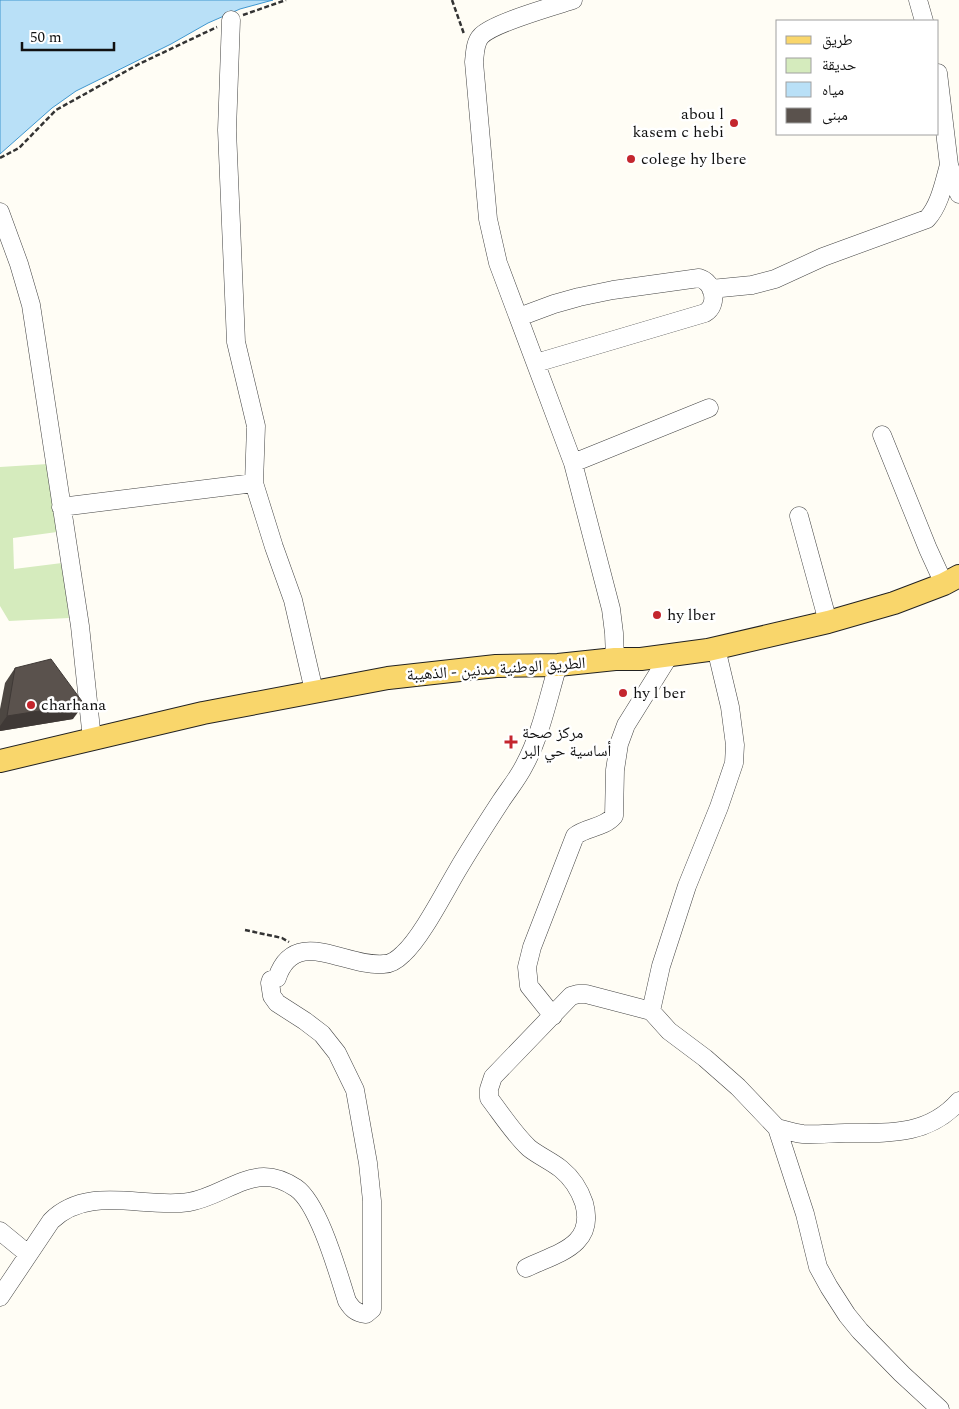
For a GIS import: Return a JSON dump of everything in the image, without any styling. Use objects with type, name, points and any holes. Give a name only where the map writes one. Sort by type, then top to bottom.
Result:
[{"type":"main road","name":"الطريق الوطنية مدنين - الذهيبة","points":[[0,761],[204,713],[388,678],[496,666],[558,665],[614,659],[641,659],[716,648],[828,622],[894,603],[952,580]]},
{"type":"street","points":[[573,0],[491,29],[482,35],[477,42],[474,62],[488,218],[498,264],[573,463],[611,609],[614,633],[614,659]]},
{"type":"street","points":[[918,0],[924,20]]},
{"type":"street","points":[[231,20],[227,130],[236,342],[256,426],[254,483],[293,600],[314,691]]},
{"type":"street","points":[[939,81],[950,164],[959,194]]},
{"type":"street","points":[[711,289],[752,285],[775,279],[823,257],[927,219],[931,215],[940,196],[950,164]]},
{"type":"street","points":[[0,212],[20,264],[31,305],[80,626],[92,739]]},
{"type":"street","points":[[519,317],[554,304],[613,290],[699,278],[706,281],[711,289],[714,299],[713,306],[709,311],[700,315],[536,363]]},
{"type":"street","points":[[573,463],[710,408]]},
{"type":"street","points":[[882,436],[928,549],[952,580]]},
{"type":"street","points":[[61,507],[254,483]]},
{"type":"street","points":[[799,516],[828,622]]},
{"type":"street","points":[[650,1012],[661,966],[687,886],[719,807],[734,763],[735,745],[730,706],[716,648]]},
{"type":"street","points":[[553,1016],[529,986],[528,967],[530,952],[575,836],[580,832],[606,822],[614,816],[615,770],[619,744],[626,725],[668,656]]},
{"type":"street","points":[[0,1297],[51,1221],[60,1212],[71,1206],[89,1201],[190,1202],[253,1179],[264,1177],[277,1179],[298,1189],[307,1199],[330,1247],[346,1301],[358,1313],[366,1314],[372,1309],[372,1201],[368,1163],[355,1090],[337,1053],[322,1034],[305,1021],[276,1004],[272,996],[270,983],[277,978],[286,960],[293,954],[307,951],[363,962],[384,964],[393,962],[404,953],[418,935],[473,843],[524,765],[536,738],[558,665]]},
{"type":"street","points":[[526,1268],[573,1245],[586,1228],[586,1212],[581,1194],[572,1181],[562,1170],[531,1150],[489,1098],[489,1089],[493,1077],[571,996],[578,994],[600,997],[650,1012],[669,1031],[705,1058],[738,1087],[777,1128],[805,1214],[818,1267],[829,1286],[847,1315],[860,1331],[940,1409]]},
{"type":"street","points":[[777,1128],[802,1134],[894,1134],[920,1127],[933,1121],[951,1110],[959,1101]]},
{"type":"street","points":[[0,1231],[28,1254]]},
{"type":"path","points":[[0,158],[19,148],[56,110],[139,64],[231,20],[286,0]]},
{"type":"path","points":[[452,0],[465,35]]},
{"type":"path","points":[[245,930],[282,938],[307,951]]},
{"type":"green space","points":[[48,464],[57,532],[13,538],[14,569],[62,563],[69,618],[9,621],[0,606],[0,467]]},
{"type":"water","points":[[0,0],[273,0],[240,9],[208,23],[171,44],[76,91],[52,108],[0,154]]},
{"type":"building","points":[[51,659],[84,704],[7,716],[15,668]]},
{"type":"place","name":"abou l kasem c hebi","points":[[734,123]]},
{"type":"place","name":"colege hy lbere","points":[[631,159]]},
{"type":"place","name":"hy lber","points":[[657,615]]},
{"type":"place","name":"hy l ber","points":[[623,693]]},
{"type":"place","name":"charhana","points":[[31,705]]},
{"type":"place","name":"مركز صحة أساسية حي البر","points":[[511,742]]}]
